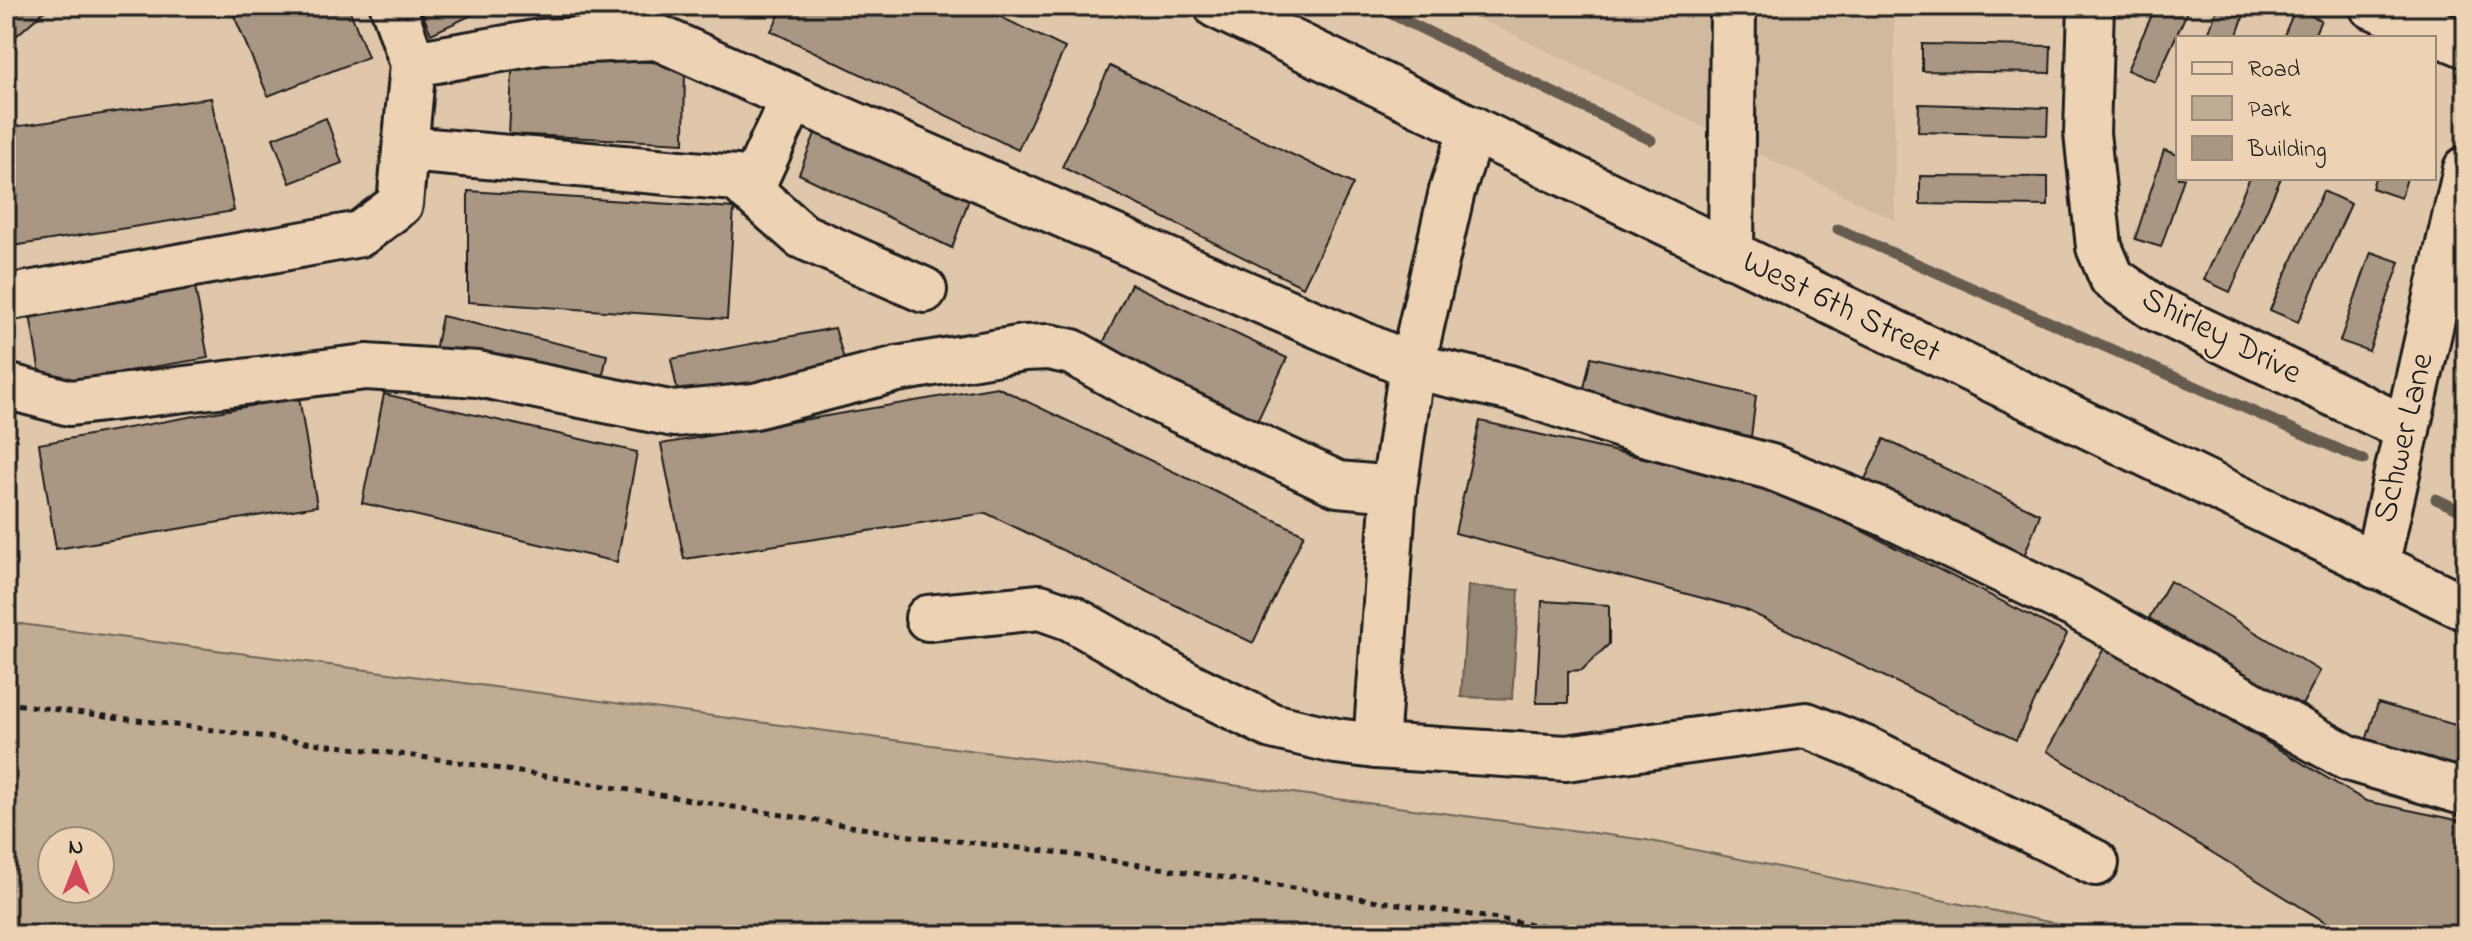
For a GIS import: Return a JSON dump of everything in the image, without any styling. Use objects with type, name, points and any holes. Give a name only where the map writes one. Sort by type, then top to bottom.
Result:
[{"type":"main road","points":[[6,298],[360,234],[400,204],[413,64],[393,6]]},
{"type":"main road","name":"West 6th Street","points":[[1217,6],[2466,608]]},
{"type":"main road","points":[[1731,255],[1733,6]]},
{"type":"main road","name":"Shirley Drive","points":[[2091,6],[2087,133],[2099,247],[2112,278],[2153,307],[2407,429]]},
{"type":"main road","points":[[2372,6],[2466,45]]},
{"type":"main road","points":[[413,64],[541,42],[657,37],[1412,366],[1509,388],[1644,433],[1771,467],[1866,505],[2074,605],[2348,758],[2466,793]]},
{"type":"main road","points":[[750,191],[793,98]]},
{"type":"main road","points":[[1376,746],[1394,489],[1412,366],[1452,191],[1472,128]]},
{"type":"main road","points":[[407,149],[736,178],[802,236],[924,290]]},
{"type":"main road","name":"Schwer Lane","points":[[2376,566],[2466,169]]},
{"type":"main road","points":[[6,386],[70,403],[366,367],[478,374],[674,414],[755,406],[897,369],[1024,348],[1049,347],[1072,352],[1154,398],[1338,484],[1394,489]]},
{"type":"main road","points":[[928,618],[1040,607],[1071,618],[1189,685],[1272,726],[1336,741],[1376,746],[1566,758],[1806,725],[1870,751],[2096,863]]},
{"type":"path","points":[[6,703],[452,761],[911,836],[1047,851],[1604,935]]},
{"type":"shaded area","points":[[1454,6],[1894,6],[1895,220]]},
{"type":"shaded area","points":[[1468,586],[1519,590],[1512,699],[1461,697]]},
{"type":"green space","points":[[6,622],[1646,840],[2113,935],[6,935]]},
{"type":"building","points":[[6,6],[50,6],[6,45]]},
{"type":"building","points":[[230,6],[348,6],[368,57],[268,96]]},
{"type":"building","points":[[419,6],[468,6],[472,15],[431,34]]},
{"type":"building","points":[[784,6],[978,6],[1065,48],[1018,150],[771,31]]},
{"type":"building","points":[[1917,6],[2046,6],[2046,10]]},
{"type":"building","points":[[2156,6],[2190,6],[2155,82],[2127,70]]},
{"type":"building","points":[[2218,6],[2247,6],[2237,36],[2208,36]]},
{"type":"building","points":[[2295,9],[2321,20],[2314,36],[2284,36]]},
{"type":"building","points":[[1922,44],[2051,46],[2050,73],[1922,71]]},
{"type":"building","points":[[513,54],[685,64],[684,143],[509,134]]},
{"type":"building","points":[[1110,66],[1353,184],[1303,287],[1062,167]]},
{"type":"building","points":[[211,98],[234,211],[6,247],[6,128]]},
{"type":"building","points":[[1919,104],[2048,108],[2047,135],[1918,132]]},
{"type":"building","points":[[326,118],[342,163],[290,183],[273,138]]},
{"type":"building","points":[[816,131],[969,199],[952,248],[799,174]]},
{"type":"building","points":[[2164,150],[2176,154],[2176,180],[2183,180],[2161,247],[2135,239]]},
{"type":"building","points":[[1920,176],[2048,177],[2048,206],[1920,204]]},
{"type":"building","points":[[2249,180],[2280,180],[2230,292],[2204,280]]},
{"type":"building","points":[[2374,180],[2406,180],[2401,198],[2372,188]]},
{"type":"building","points":[[468,191],[734,208],[727,319],[468,302]]},
{"type":"building","points":[[2323,191],[2351,204],[2298,322],[2270,310]]},
{"type":"building","points":[[2371,252],[2400,262],[2369,351],[2340,341]]},
{"type":"building","points":[[194,281],[208,358],[42,385],[29,309]]},
{"type":"building","points":[[1131,284],[1287,358],[1254,428],[1098,354]]},
{"type":"building","points":[[442,316],[607,355],[599,394],[433,360]]},
{"type":"building","points":[[835,328],[847,370],[679,399],[671,359]]},
{"type":"building","points":[[1591,357],[1756,396],[1751,437],[1582,397]]},
{"type":"building","points":[[997,387],[1304,534],[1253,643],[986,513],[684,559],[661,444]]},
{"type":"building","points":[[384,394],[637,452],[617,562],[362,503]]},
{"type":"building","points":[[299,397],[317,506],[56,549],[39,444]]},
{"type":"building","points":[[1480,421],[1777,488],[2067,634],[2016,740],[1744,609],[1455,533]]},
{"type":"building","points":[[1884,439],[2040,514],[2024,556],[1865,479]]},
{"type":"building","points":[[2170,581],[2320,671],[2301,707],[2149,618]]},
{"type":"building","points":[[1542,601],[1609,605],[1609,644],[1582,670],[1568,671],[1568,703],[1536,703]]},
{"type":"building","points":[[2105,646],[2366,801],[2466,822],[2466,935],[2392,935],[2327,923],[2047,751]]},
{"type":"building","points":[[2378,703],[2466,728],[2466,771],[2365,744]]},
{"type":"waterway","points":[[1375,6],[1651,140]]},
{"type":"waterway","points":[[1838,229],[2363,460]]},
{"type":"waterway","points":[[2436,499],[2466,513]]}]
